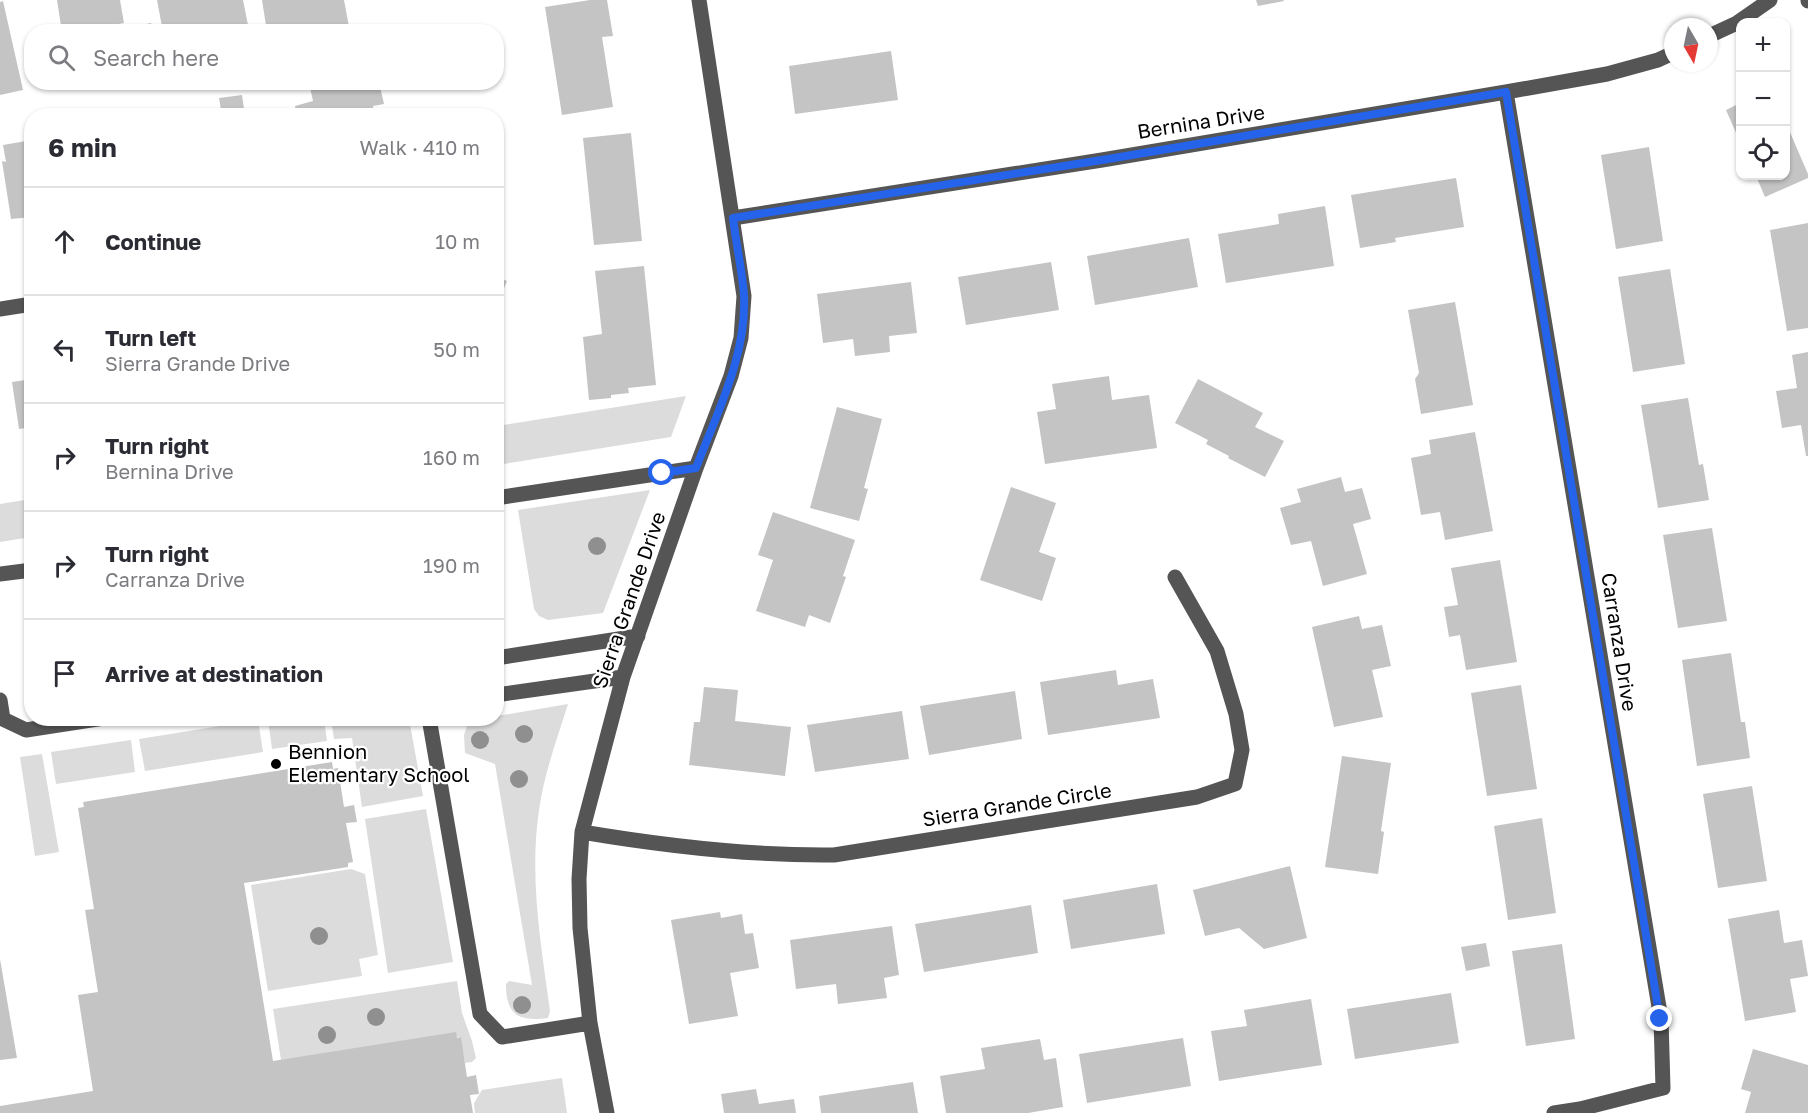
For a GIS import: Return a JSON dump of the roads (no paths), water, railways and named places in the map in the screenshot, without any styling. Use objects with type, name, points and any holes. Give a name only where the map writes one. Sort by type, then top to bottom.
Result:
[{"type":"street","name":"Sierra Grande Drive","points":[[607,1113],[590,1023],[580,928],[579,879],[582,832],[623,677],[696,468],[731,376],[741,338],[744,297],[699,0]]},
{"type":"street","points":[[1718,32],[1737,23],[1770,0]]},
{"type":"street","name":"Bernina Drive","points":[[733,218],[1102,160],[1506,92],[1607,74],[1664,57]]},
{"type":"street","name":"Carranza Drive","points":[[1506,92],[1660,1019],[1663,1088],[1580,1109],[1554,1113]]},
{"type":"street","points":[[0,309],[24,305]]},
{"type":"street","points":[[504,497],[696,468]]},
{"type":"street","points":[[0,574],[24,571]]},
{"type":"street","name":"Sierra Grande Circle","points":[[582,832],[640,842],[736,851],[785,855],[834,855],[1197,797],[1235,784],[1242,750],[1236,714],[1217,651],[1175,577]]},
{"type":"street","points":[[504,657],[638,636]]},
{"type":"street","points":[[504,694],[623,677]]},
{"type":"street","points":[[0,700],[3,719],[26,730],[52,726]]},
{"type":"street","points":[[430,726],[480,1014],[502,1037],[590,1023]]},
{"type":"place","name":"Bennion Elementary School","points":[[276,764]]}]
